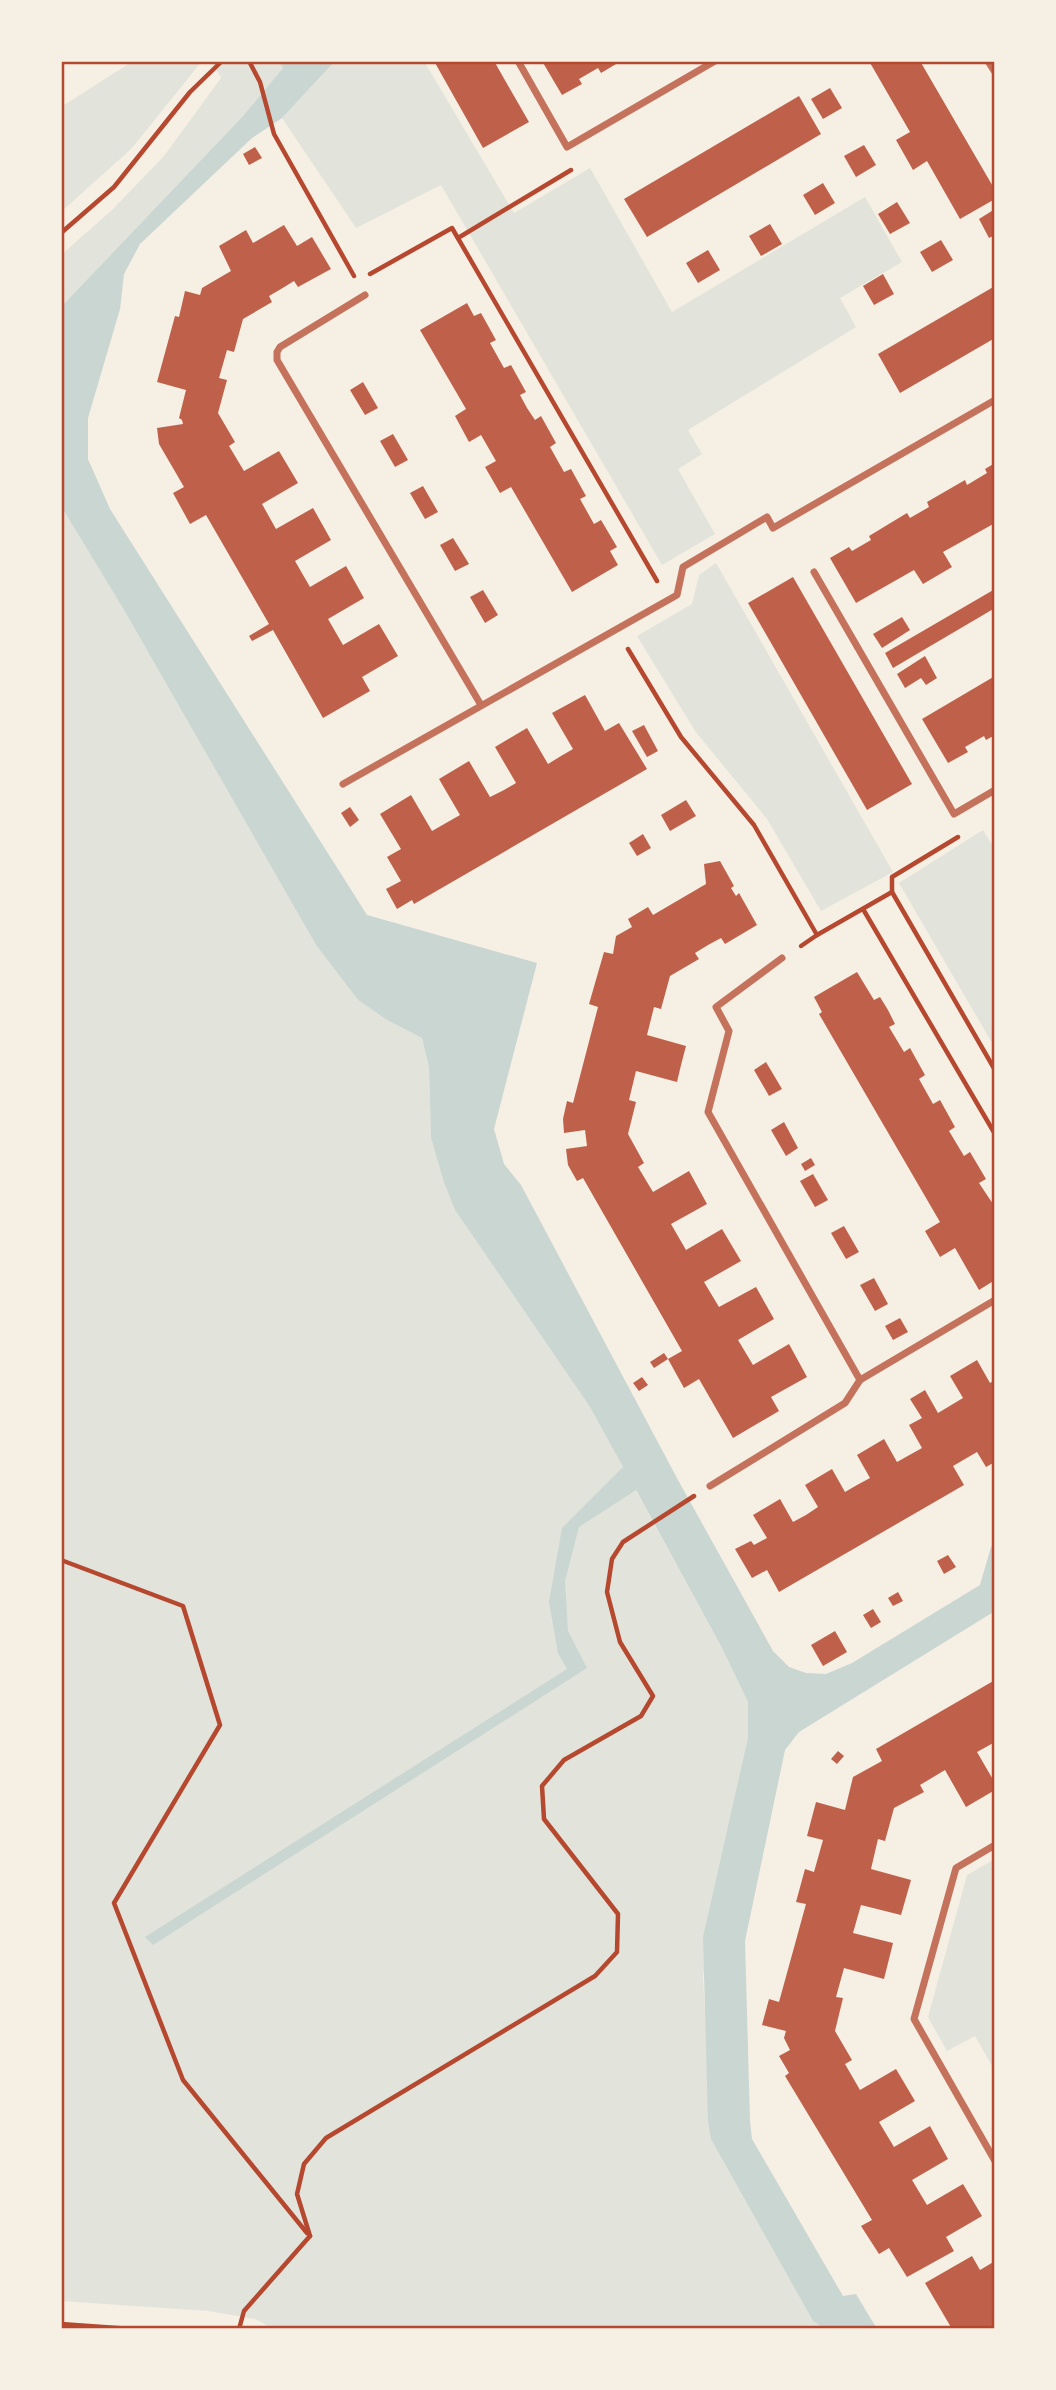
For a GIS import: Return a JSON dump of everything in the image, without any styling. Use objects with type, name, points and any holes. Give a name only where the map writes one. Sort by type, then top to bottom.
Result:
[{"type":"street","points":[[518,61],[567,147],[715,61]]},
{"type":"street","points":[[988,61],[995,72]]},
{"type":"street","points":[[365,295],[281,347],[277,352],[278,360],[481,705]]},
{"type":"street","points":[[343,784],[677,595],[683,567],[767,517],[772,528],[995,400]]},
{"type":"street","points":[[814,572],[954,814],[995,790]]},
{"type":"street","points":[[782,958],[716,1007],[729,1031],[708,1112],[860,1380]]},
{"type":"street","points":[[710,1486],[845,1403],[860,1380],[995,1300]]},
{"type":"street","points":[[995,1845],[956,1868],[915,2020],[995,2161]]},
{"type":"path","points":[[61,233],[114,187],[190,92],[222,61]]},
{"type":"path","points":[[249,61],[260,82],[274,134],[356,281]]},
{"type":"path","points":[[458,237],[578,166],[567,147]]},
{"type":"path","points":[[369,274],[452,228],[668,600]]},
{"type":"path","points":[[616,629],[681,737],[754,825],[817,935],[892,892]]},
{"type":"path","points":[[954,814],[964,833],[892,877],[892,892],[995,1070]]},
{"type":"path","points":[[863,909],[995,1134]]},
{"type":"path","points":[[310,2236],[297,2194],[304,2164],[326,2138],[595,1976],[617,1952],[618,1914],[544,1819],[542,1786],[564,1760],[641,1716],[653,1696],[620,1642],[607,1592],[612,1559],[622,1542],[695,1496]]},
{"type":"path","points":[[61,1560],[183,1606],[219,1725],[114,1903],[183,2080],[310,2236]]},
{"type":"path","points":[[239,2329],[244,2311],[310,2236]]},
{"type":"path","points":[[61,2324],[131,2329]]},
{"type":"shaded area","points":[[133,61],[202,61],[132,148],[61,212],[61,107]]},
{"type":"shaded area","points":[[212,61],[279,61],[283,68],[243,116],[61,307],[61,255],[112,210],[164,156],[221,78]]},
{"type":"shaded area","points":[[279,61],[335,61],[282,118],[252,138],[140,244],[124,274],[120,309],[88,418],[88,459],[110,509],[367,915],[537,963],[494,1129],[504,1164],[521,1185],[678,1480],[773,1651],[789,1667],[806,1673],[826,1674],[852,1663],[980,1585],[991,1547],[995,1545],[995,1611],[799,1732],[785,1750],[745,1941],[752,2139],[843,2296],[856,2294],[877,2329],[825,2329],[813,2321],[711,2139],[708,2121],[703,1937],[748,1738],[748,1702],[722,1648],[636,1490],[579,1527],[565,1581],[568,1631],[587,1668],[153,1945],[145,1937],[567,1669],[558,1653],[549,1602],[562,1528],[623,1467],[590,1407],[455,1210],[431,1138],[429,1067],[422,1038],[387,1020],[358,1000],[316,945],[124,610],[61,506],[61,307],[243,116],[283,68]]},
{"type":"shaded area","points":[[335,61],[424,61],[514,213],[590,168],[672,312],[865,197],[902,262],[840,298],[856,327],[688,430],[702,454],[678,469],[715,534],[662,565],[441,185],[356,228],[282,118]]},
{"type":"shaded area","points":[[61,506],[124,610],[316,945],[358,1000],[387,1020],[422,1038],[429,1067],[431,1138],[455,1210],[590,1407],[722,1648],[748,1702],[748,1738],[703,1976],[712,2139],[813,2321],[825,2329],[274,2329],[255,2319],[208,2311],[61,2301]]},
{"type":"shaded area","points":[[716,563],[893,872],[821,911],[767,819],[695,731],[637,636],[692,604],[699,575]]},
{"type":"shaded area","points":[[983,830],[995,850],[995,1048],[899,883]]},
{"type":"shaded area","points":[[995,1859],[995,2071],[975,2036],[947,2051],[928,2017],[967,1875]]},
{"type":"building","points":[[434,61],[494,61],[529,122],[483,148]]},
{"type":"building","points":[[542,61],[621,61],[601,73],[598,68],[579,79],[582,84],[562,95]]},
{"type":"building","points":[[869,61],[920,61],[995,190],[995,199],[960,219],[927,161],[913,170],[896,140],[910,132]]},
{"type":"building","points":[[830,88],[842,108],[823,119],[811,99]]},
{"type":"building","points":[[799,96],[821,134],[647,237],[624,199]]},
{"type":"building","points":[[864,145],[876,165],[856,177],[844,156]]},
{"type":"building","points":[[255,147],[262,158],[249,165],[243,154]]},
{"type":"building","points":[[823,183],[835,203],[815,215],[803,195]]},
{"type":"building","points":[[897,202],[910,223],[890,234],[878,214]]},
{"type":"building","points":[[995,209],[995,235],[989,238],[979,219]]},
{"type":"building","points":[[770,224],[782,244],[761,256],[749,236]]},
{"type":"building","points":[[284,225],[297,246],[312,237],[331,269],[298,287],[294,281],[269,296],[272,302],[243,319],[234,352],[227,350],[219,378],[227,380],[218,413],[235,442],[229,446],[244,471],[279,451],[298,483],[262,504],[276,529],[313,508],[331,540],[295,561],[310,587],[346,566],[364,598],[328,619],[343,645],[379,624],[398,656],[362,677],[370,691],[323,718],[273,630],[252,641],[249,636],[269,624],[206,515],[190,524],[173,493],[184,487],[159,444],[157,428],[183,424],[179,418],[186,390],[157,382],[175,316],[179,317],[185,291],[200,295],[202,288],[231,271],[219,246],[246,230],[253,243]]},
{"type":"building","points":[[941,240],[953,260],[932,272],[920,252]]},
{"type":"building","points":[[708,250],[720,270],[698,283],[686,263]]},
{"type":"building","points":[[883,274],[894,294],[874,305],[863,286]]},
{"type":"building","points":[[995,286],[995,338],[900,393],[878,354]]},
{"type":"building","points":[[467,303],[474,316],[481,313],[496,340],[490,343],[504,368],[511,365],[526,392],[520,395],[527,408],[535,420],[541,416],[556,443],[550,447],[564,472],[571,469],[586,496],[580,499],[594,524],[601,520],[617,547],[610,551],[618,565],[572,592],[511,487],[500,493],[485,467],[496,461],[481,435],[469,442],[455,416],[466,409],[420,330]]},
{"type":"building","points":[[363,382],[378,408],[365,415],[350,390]]},
{"type":"building","points":[[393,434],[408,460],[395,467],[380,441]]},
{"type":"building","points":[[995,463],[995,523],[943,552],[952,567],[923,584],[914,570],[856,603],[830,558],[849,547],[852,551],[871,540],[869,536],[907,513],[910,518],[929,507],[927,502],[965,480],[967,485],[987,473],[985,469]]},
{"type":"building","points":[[423,486],[438,512],[425,519],[410,493]]},
{"type":"building","points":[[453,538],[469,564],[455,571],[440,545]]},
{"type":"building","points":[[793,577],[912,784],[867,810],[748,603]]},
{"type":"building","points":[[995,589],[995,608],[893,668],[885,653]]},
{"type":"building","points":[[483,590],[498,615],[485,623],[470,597]]},
{"type":"building","points":[[902,617],[910,630],[882,648],[873,634]]},
{"type":"building","points":[[925,656],[937,678],[926,685],[921,678],[905,688],[897,674]]},
{"type":"building","points":[[995,676],[995,735],[986,740],[984,736],[965,747],[968,752],[948,763],[922,719]]},
{"type":"building","points":[[585,695],[605,731],[619,723],[647,769],[414,904],[412,900],[397,909],[386,889],[401,881],[387,857],[401,849],[380,814],[411,795],[432,831],[460,815],[439,779],[469,761],[490,797],[504,790],[516,783],[495,747],[527,728],[548,764],[573,749],[552,713]]},
{"type":"building","points":[[644,725],[658,751],[647,757],[632,731]]},
{"type":"building","points":[[686,800],[696,816],[670,831],[661,815]]},
{"type":"building","points":[[350,807],[359,820],[350,827],[341,813]]},
{"type":"building","points":[[643,834],[651,848],[637,856],[629,843]]},
{"type":"building","points":[[720,861],[734,886],[731,888],[736,896],[739,893],[757,925],[725,944],[721,938],[708,945],[695,953],[699,959],[670,976],[661,1009],[654,1007],[647,1035],[686,1046],[677,1082],[636,1071],[629,1100],[636,1102],[628,1134],[644,1163],[638,1167],[653,1192],[689,1171],[707,1204],[671,1224],[686,1250],[722,1229],[741,1261],[704,1282],[719,1307],[756,1287],[774,1319],[738,1340],[753,1365],[789,1344],[807,1377],[771,1397],[779,1411],[733,1438],[699,1379],[684,1388],[668,1359],[682,1351],[583,1178],[577,1181],[568,1165],[566,1149],[587,1146],[585,1130],[564,1133],[563,1119],[567,1101],[573,1103],[598,1007],[589,1004],[604,952],[613,954],[616,936],[632,927],[628,919],[648,907],[653,915],[706,884],[704,864]]},
{"type":"building","points":[[857,972],[874,1000],[880,997],[888,1010],[895,1024],[889,1027],[904,1052],[910,1048],[925,1075],[919,1079],[933,1104],[940,1100],[955,1127],[949,1131],[964,1156],[970,1152],[986,1179],[979,1183],[995,1207],[995,1280],[979,1290],[955,1248],[940,1257],[925,1231],[940,1222],[819,1014],[822,1012],[814,997]]},
{"type":"building","points":[[766,1062],[782,1089],[769,1096],[754,1070]]},
{"type":"building","points":[[784,1122],[798,1148],[786,1156],[771,1130]]},
{"type":"building","points":[[811,1158],[815,1165],[805,1171],[801,1164]]},
{"type":"building","points":[[813,1174],[828,1200],[815,1207],[800,1181]]},
{"type":"building","points":[[844,1226],[859,1252],[846,1259],[831,1233]]},
{"type":"building","points":[[874,1278],[888,1304],[875,1311],[860,1285]]},
{"type":"building","points":[[900,1318],[908,1332],[893,1340],[885,1326]]},
{"type":"building","points":[[664,1353],[668,1359],[654,1368],[650,1362]]},
{"type":"building","points":[[977,1360],[990,1383],[995,1380],[995,1462],[986,1467],[977,1452],[953,1466],[964,1485],[779,1592],[767,1570],[752,1578],[735,1549],[751,1541],[754,1545],[767,1538],[753,1515],[780,1499],[793,1522],[806,1515],[818,1507],[805,1485],[832,1469],[845,1492],[870,1478],[857,1455],[884,1439],[897,1462],[922,1448],[909,1425],[922,1418],[910,1399],[925,1390],[938,1413],[963,1398],[950,1376]]},
{"type":"building","points":[[642,1377],[648,1385],[639,1391],[633,1383]]},
{"type":"building","points":[[948,1555],[956,1567],[944,1574],[937,1561]]},
{"type":"building","points":[[898,1592],[903,1601],[893,1606],[888,1598]]},
{"type":"building","points":[[873,1609],[881,1622],[871,1628],[863,1615]]},
{"type":"building","points":[[835,1631],[847,1652],[823,1666],[811,1645]]},
{"type":"building","points":[[995,1680],[995,1742],[977,1752],[995,1783],[995,1790],[966,1807],[945,1770],[920,1785],[924,1792],[894,1808],[885,1841],[878,1839],[871,1869],[911,1880],[901,1915],[861,1905],[853,1933],[893,1943],[884,1979],[844,1968],[836,1997],[843,1998],[835,2031],[852,2060],[845,2064],[860,2090],[896,2069],[915,2101],[879,2122],[894,2147],[930,2126],[948,2159],[912,2180],[927,2205],[963,2184],[982,2216],[946,2237],[954,2251],[907,2277],[889,2248],[879,2254],[861,2226],[872,2220],[785,2076],[789,2073],[779,2056],[790,2050],[784,2038],[786,2031],[762,2025],[769,1999],[779,2002],[806,1904],[796,1902],[805,1869],[814,1872],[823,1840],[807,1836],[816,1802],[845,1810],[853,1777],[882,1761],[876,1749]]},
{"type":"building","points":[[838,1751],[844,1756],[837,1764],[831,1759]]},
{"type":"building","points":[[972,2256],[980,2270],[995,2261],[995,2329],[952,2329],[925,2283]]}]
